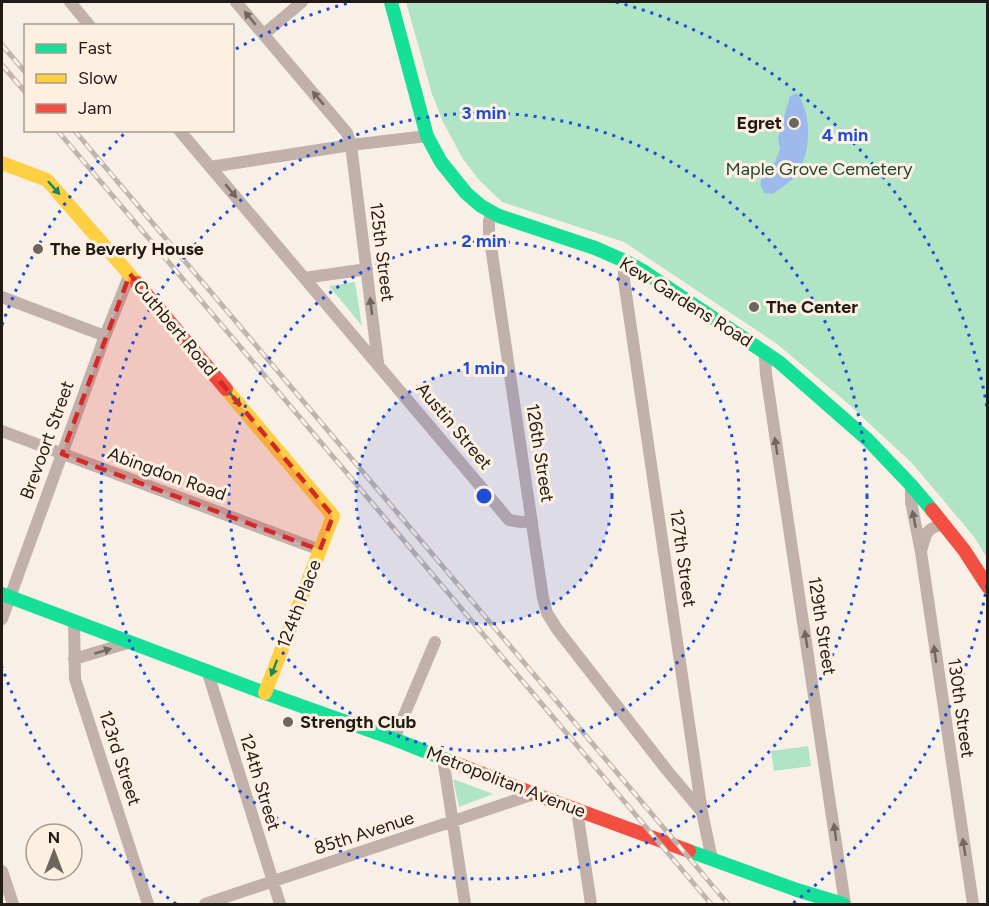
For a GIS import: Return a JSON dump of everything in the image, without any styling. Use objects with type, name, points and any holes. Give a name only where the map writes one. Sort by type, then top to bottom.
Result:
[{"type":"street","points":[[70,2],[88,24]]},
{"type":"street","points":[[236,2],[347,133],[351,145]]},
{"type":"street","points":[[264,34],[302,2]]},
{"type":"street","name":"Kew Gardens Road","points":[[391,2],[427,136],[441,162],[457,183],[481,206],[492,213],[581,243],[627,262],[661,282],[789,370],[868,440],[911,485],[964,550],[987,587]]},
{"type":"street","name":"Austin Street","points":[[182,132],[509,519],[521,522],[532,521]]},
{"type":"street","points":[[210,167],[351,145],[427,136]]},
{"type":"street","name":"125th Street","points":[[351,145],[378,364]]},
{"type":"street","name":"Cuthbert Road","points":[[2,163],[47,180],[130,274],[333,516]]},
{"type":"street","name":"126th Street","points":[[492,213],[489,220],[489,233],[532,521]]},
{"type":"street","name":"127th Street","points":[[627,262],[624,280],[702,812],[712,859]]},
{"type":"street","points":[[304,278],[367,268]]},
{"type":"street","name":"Brevoort Street","points":[[2,619],[5,595],[62,454],[130,274]]},
{"type":"street","points":[[2,297],[105,336]]},
{"type":"street","name":"129th Street","points":[[766,353],[766,374],[844,904]]},
{"type":"street","name":"Abingdon Road","points":[[2,431],[320,550]]},
{"type":"street","name":"130th Street","points":[[911,485],[911,502],[921,552],[973,904]]},
{"type":"street","name":"124th Place","points":[[265,693],[333,516]]},
{"type":"street","points":[[532,521],[543,598],[549,617],[702,812]]},
{"type":"street","points":[[921,552],[926,532],[932,527],[944,524]]},
{"type":"street","name":"Metropolitan Avenue","points":[[5,595],[394,739],[577,810],[797,890],[844,904]]},
{"type":"street","name":"123rd Street","points":[[74,620],[75,678],[148,904]]},
{"type":"street","points":[[74,659],[131,642]]},
{"type":"street","points":[[394,739],[435,642]]},
{"type":"street","name":"124th Street","points":[[207,670],[280,904]]},
{"type":"street","points":[[443,758],[465,904]]},
{"type":"street","name":"85th Avenue","points":[[205,904],[534,794]]},
{"type":"street","points":[[577,810],[591,904]]},
{"type":"street","points":[[2,871],[13,904]]},
{"type":"highlighted area","points":[[130,274],[333,516],[320,550],[62,454]]},
{"type":"green space","name":"Maple Grove Cemetery","points":[[406,2],[987,2],[987,558],[975,538],[912,463],[845,401],[777,344],[624,242],[502,202],[479,180],[463,159],[443,122],[432,94]]},
{"type":"green space","points":[[355,282],[362,326],[329,286]]},
{"type":"green space","points":[[808,746],[811,766],[774,771],[771,751]]},
{"type":"green space","points":[[453,779],[493,794],[459,807]]},
{"type":"water","points":[[797,93],[806,112],[808,123],[805,156],[791,180],[773,194],[764,193],[760,184],[764,174],[775,162],[780,149],[778,138],[790,96]]},
{"type":"railway","points":[[2,45],[24,71]]},
{"type":"railway","points":[[2,65],[24,91]]},
{"type":"railway","points":[[59,132],[711,904]]},
{"type":"railway","points":[[76,132],[728,904]]},
{"type":"traffic: fast","points":[[391,2],[427,136],[441,162],[466,193],[481,206],[499,216],[595,248],[627,262],[779,362],[868,440],[932,510]]},
{"type":"traffic: fast","points":[[2,594],[452,762]]},
{"type":"traffic: fast","points":[[689,851],[843,904]]},
{"type":"traffic: slow","points":[[2,163],[47,180],[137,283]]},
{"type":"traffic: slow","points":[[226,389],[333,516],[265,693]]},
{"type":"traffic: jam","points":[[137,283],[226,389]]},
{"type":"traffic: jam","points":[[932,510],[964,550],[988,587]]},
{"type":"traffic: jam","points":[[452,762],[689,851]]},
{"type":"place","name":"Egret","points":[[794,123]]},
{"type":"place","name":"The Beverly House","points":[[38,249]]},
{"type":"place","name":"The Center","points":[[754,307]]},
{"type":"place","name":"Strength Club","points":[[288,722]]}]
